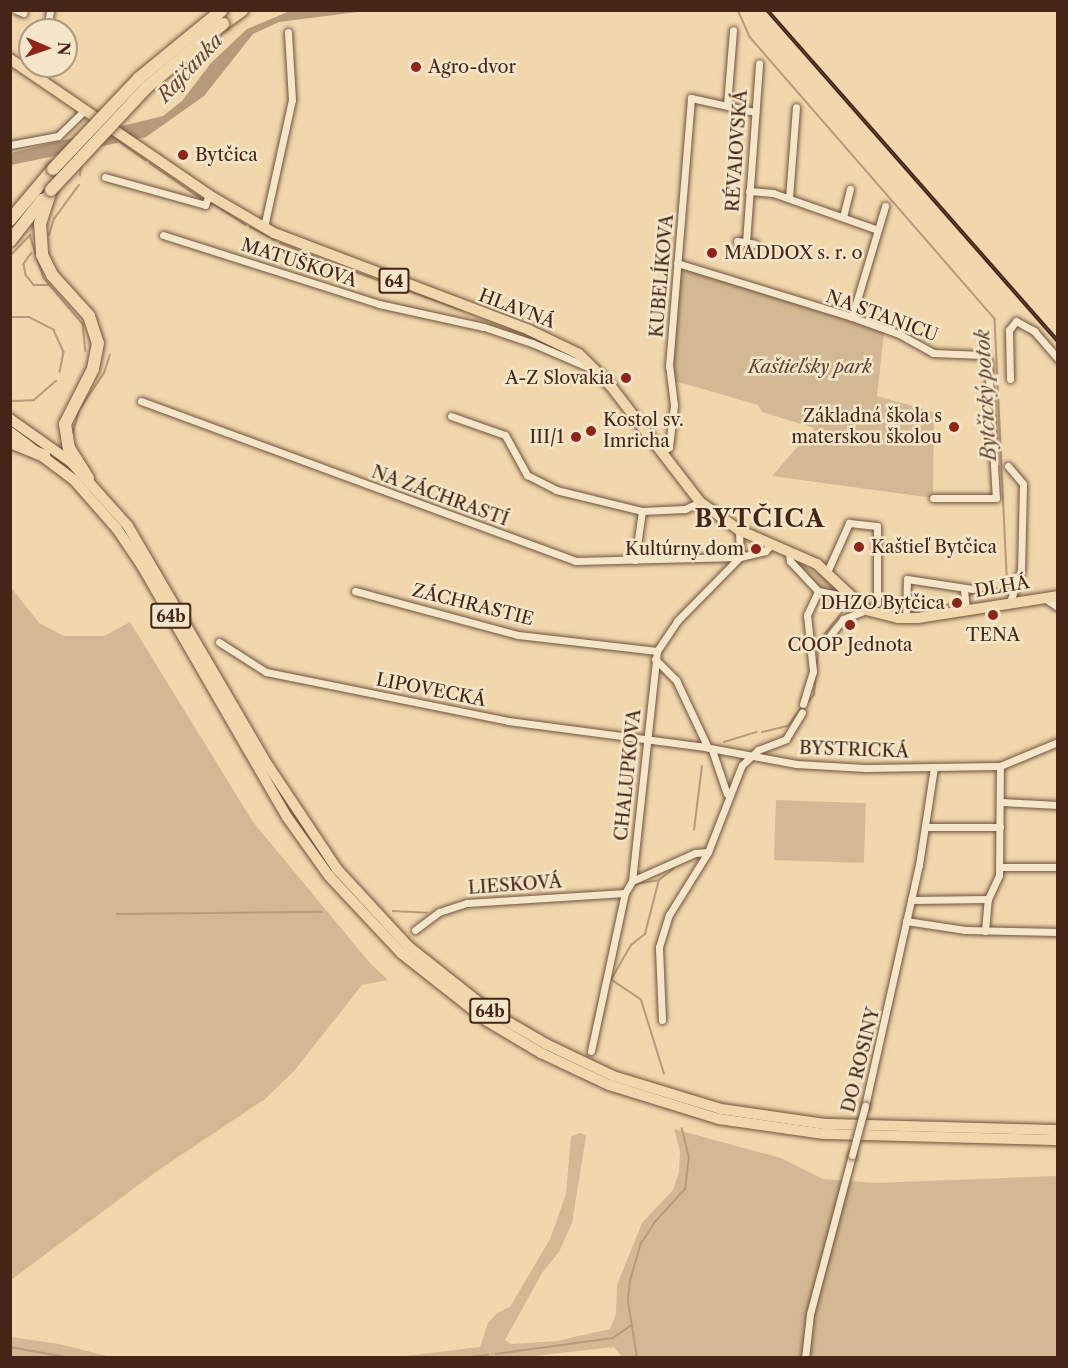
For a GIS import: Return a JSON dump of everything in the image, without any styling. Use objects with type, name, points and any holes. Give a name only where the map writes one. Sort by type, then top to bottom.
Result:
[{"type":"highway","points":[[10,241],[46,187],[139,78],[222,10]]},
{"type":"highway","points":[[10,220],[147,87],[242,10]]},
{"type":"highway","points":[[46,187],[40,223],[42,255],[52,275],[89,316],[98,343],[93,369],[65,424],[69,448],[88,479]]},
{"type":"highway","points":[[10,442],[44,456]]},
{"type":"main road","name":"64","points":[[46,78],[85,110]]},
{"type":"main road","name":"HLAVNÁ","points":[[85,110],[209,195],[264,227],[324,255],[545,336],[579,354],[597,370],[700,502]]},
{"type":"main road","name":"64b","points":[[10,419],[53,447],[88,479],[150,558],[268,767],[322,850],[396,934],[491,1012],[546,1044],[613,1076],[721,1109],[834,1125],[1058,1130]]},
{"type":"main road","name":"64b","points":[[10,432],[44,456],[87,494],[132,550],[263,777],[329,876],[401,953],[487,1021],[541,1053],[601,1082],[719,1119],[842,1135],[1058,1140]]},
{"type":"main road","name":"DLHÁ","points":[[700,502],[739,530],[827,572],[850,597],[866,610],[906,614],[966,610],[1058,596]]},
{"type":"street","points":[[733,30],[727,105],[755,112]]},
{"type":"street","points":[[264,227],[292,100],[288,32]]},
{"type":"street","name":"RÉVAIOVSKÁ","points":[[746,242],[759,63]]},
{"type":"street","name":"KUBELÍKOVA","points":[[662,453],[669,447],[674,405],[669,366],[691,98],[727,105]]},
{"type":"street","points":[[10,145],[58,136],[85,110]]},
{"type":"street","points":[[789,198],[794,112]]},
{"type":"street","points":[[105,177],[205,205],[209,195]]},
{"type":"street","points":[[843,218],[850,189]]},
{"type":"street","points":[[749,191],[789,198],[878,230]]},
{"type":"street","points":[[852,317],[885,206]]},
{"type":"street","name":"MATUŠKOVA","points":[[163,235],[379,304],[484,327],[597,370]]},
{"type":"street","points":[[737,241],[755,244]]},
{"type":"street","name":"NA STANICU","points":[[677,263],[852,317],[899,334],[933,353],[983,355],[988,361],[996,498],[933,498]]},
{"type":"street","points":[[1010,379],[1009,330],[1016,321],[1034,331],[1058,358]]},
{"type":"street","name":"NA ZÁCHRASTÍ","points":[[141,401],[575,561],[740,557]]},
{"type":"street","points":[[451,416],[505,435],[527,475],[534,481],[642,511],[685,509],[700,502]]},
{"type":"street","points":[[1008,466],[1023,484],[1021,570],[1010,602]]},
{"type":"street","points":[[635,560],[642,511]]},
{"type":"street","points":[[827,572],[849,523],[877,526],[877,603]]},
{"type":"street","points":[[739,530],[740,557],[765,551],[771,545]]},
{"type":"street","points":[[789,552],[790,561],[819,591],[850,597]]},
{"type":"street","name":"CHALUPKOVA","points":[[591,1051],[625,893],[632,881],[657,651],[677,621],[740,557]]},
{"type":"street","points":[[906,614],[908,579],[966,593],[966,610]]},
{"type":"street","name":"ZÁCHRASTIE","points":[[355,591],[518,635],[657,651]]},
{"type":"street","points":[[803,704],[813,671],[807,615],[819,591]]},
{"type":"street","points":[[1043,597],[1058,607]]},
{"type":"street","points":[[823,644],[843,619],[866,610]]},
{"type":"street","name":"LIPOVECKÁ","points":[[219,642],[266,672],[497,719],[646,740]]},
{"type":"street","points":[[655,659],[676,680],[710,749],[727,794]]},
{"type":"street","points":[[662,1020],[657,969],[663,929],[708,852],[727,794],[748,757],[786,738],[802,712]]},
{"type":"street","name":"BYSTRICKÁ","points":[[646,740],[748,757],[824,766],[934,767],[1000,766],[1058,742]]},
{"type":"street","points":[[985,931],[988,899],[1000,867],[1000,766]]},
{"type":"street","name":"DO ROSINY","points":[[805,1358],[810,1314],[866,1106],[911,900],[934,767]]},
{"type":"street","points":[[1001,802],[1058,805]]},
{"type":"street","points":[[925,827],[1000,826]]},
{"type":"street","points":[[632,881],[695,853],[708,852]]},
{"type":"street","points":[[1000,867],[1058,867]]},
{"type":"street","name":"LIESKOVÁ","points":[[415,930],[439,912],[467,903],[625,893]]},
{"type":"street","points":[[911,900],[988,899]]},
{"type":"street","points":[[906,921],[985,931],[1058,932]]},
{"type":"green space","name":"Kaštieľsky park","points":[[683,267],[884,332],[877,396],[934,412],[933,498],[772,476],[814,428],[762,412],[758,405],[675,381],[672,370],[679,270]]},
{"type":"green space","points":[[793,560],[823,576],[842,595],[823,592]]},
{"type":"green space","points":[[10,586],[39,623],[64,636],[104,636],[130,622],[253,822],[370,963],[388,980],[362,985],[294,1071],[265,1099],[160,1169],[11,1280]]},
{"type":"green space","points":[[776,800],[866,803],[864,863],[774,860]]},
{"type":"green space","points":[[674,1129],[781,1158],[823,1179],[875,1183],[1057,1176],[1057,1357],[623,1358],[614,1347],[525,1357],[388,1358],[480,1347],[488,1323],[497,1313],[510,1307],[550,1239],[566,1194],[571,1136],[581,1133],[586,1136],[572,1223],[559,1252],[542,1273],[505,1340],[511,1344],[557,1341],[610,1329],[616,1314],[617,1285],[642,1223],[673,1190],[679,1172],[680,1151]]},
{"type":"green space","points":[[11,1337],[59,1344],[111,1357],[11,1357]]},
{"type":"shaded area","points":[[290,11],[365,11],[279,22],[253,34],[204,96],[146,137],[11,165],[11,153],[163,116],[182,101],[211,63],[247,29]]},
{"type":"waterway","name":"Bytčický potok","points":[[738,10],[750,37],[995,319],[1007,576],[1005,587],[966,596]]},
{"type":"waterway","points":[[120,142],[146,160]]},
{"type":"waterway","points":[[150,163],[202,199]]},
{"type":"waterway","points":[[80,176],[81,165]]},
{"type":"waterway","points":[[49,235],[54,219],[79,185]]},
{"type":"waterway","points":[[212,203],[246,225]]},
{"type":"waterway","points":[[250,227],[270,237]]},
{"type":"waterway","points":[[10,256],[30,235],[44,278],[83,324],[86,351]]},
{"type":"waterway","points":[[272,239],[276,240]]},
{"type":"waterway","points":[[280,243],[319,258]]},
{"type":"waterway","points":[[32,253],[24,264],[26,275],[34,285],[48,285]]},
{"type":"waterway","points":[[325,261],[462,310]]},
{"type":"waterway","points":[[10,317],[29,317],[54,330],[64,352],[60,372]]},
{"type":"waterway","points":[[73,433],[79,410],[104,373],[110,355]]},
{"type":"waterway","points":[[10,401],[34,400],[56,381]]},
{"type":"waterway","name":"Bytčický potok","points":[[910,612],[941,608],[962,597]]},
{"type":"waterway","name":"Bytčický potok","points":[[807,703],[814,695],[819,641],[849,604]]},
{"type":"waterway","name":"Bytčický potok","points":[[868,604],[902,612]]},
{"type":"waterway","name":"Bytčický potok","points":[[762,732],[788,726],[803,706]]},
{"type":"waterway","name":"Bytčický potok","points":[[724,742],[756,732]]},
{"type":"waterway","name":"Bytčický potok","points":[[694,830],[702,766]]},
{"type":"waterway","name":"Bytčický potok","points":[[664,1074],[641,1000],[611,980],[631,945],[645,934],[659,880],[673,869]]},
{"type":"waterway","points":[[635,884],[659,880]]},
{"type":"waterway","points":[[393,911],[427,913]]},
{"type":"waterway","points":[[117,914],[322,912]]},
{"type":"waterway","name":"Bytčický potok","points":[[637,1358],[628,1302],[630,1281],[640,1245],[655,1222],[685,1189],[689,1158],[682,1129]]},
{"type":"waterway","name":"Bytčický potok","points":[[496,1354],[613,1338],[630,1326]]},
{"type":"waterway","name":"Bytčický potok","points":[[10,1347],[71,1358]]},
{"type":"waterway","name":"Bytčický potok","points":[[462,1358],[488,1355]]},
{"type":"railway","points":[[767,10],[1058,341]]},
{"type":"place","name":"Agro-dvor","points":[[416,67]]},
{"type":"place","name":"Bytčica","points":[[183,155]]},
{"type":"place","name":"MADDOX s. r. o","points":[[712,253]]},
{"type":"place","name":"A-Z Slovakia","points":[[626,378]]},
{"type":"place","name":"Základná škola s materskou školou","points":[[954,427]]},
{"type":"place","name":"Kostol sv. Imricha","points":[[591,431]]},
{"type":"place","name":"III/1","points":[[576,437]]},
{"type":"place","name":"Kaštieľ Bytčica","points":[[859,547]]},
{"type":"place","name":"Kultúrny dom","points":[[756,549]]},
{"type":"place","name":"DHZO Bytčica","points":[[957,603]]},
{"type":"place","name":"TENA","points":[[993,615]]},
{"type":"place","name":"COOP Jednota","points":[[850,625]]},
{"type":"district","name":"BYTČICA","points":[[760,519]]},
{"type":"water label","name":"Rajčanka","points":[[190,68]]}]
